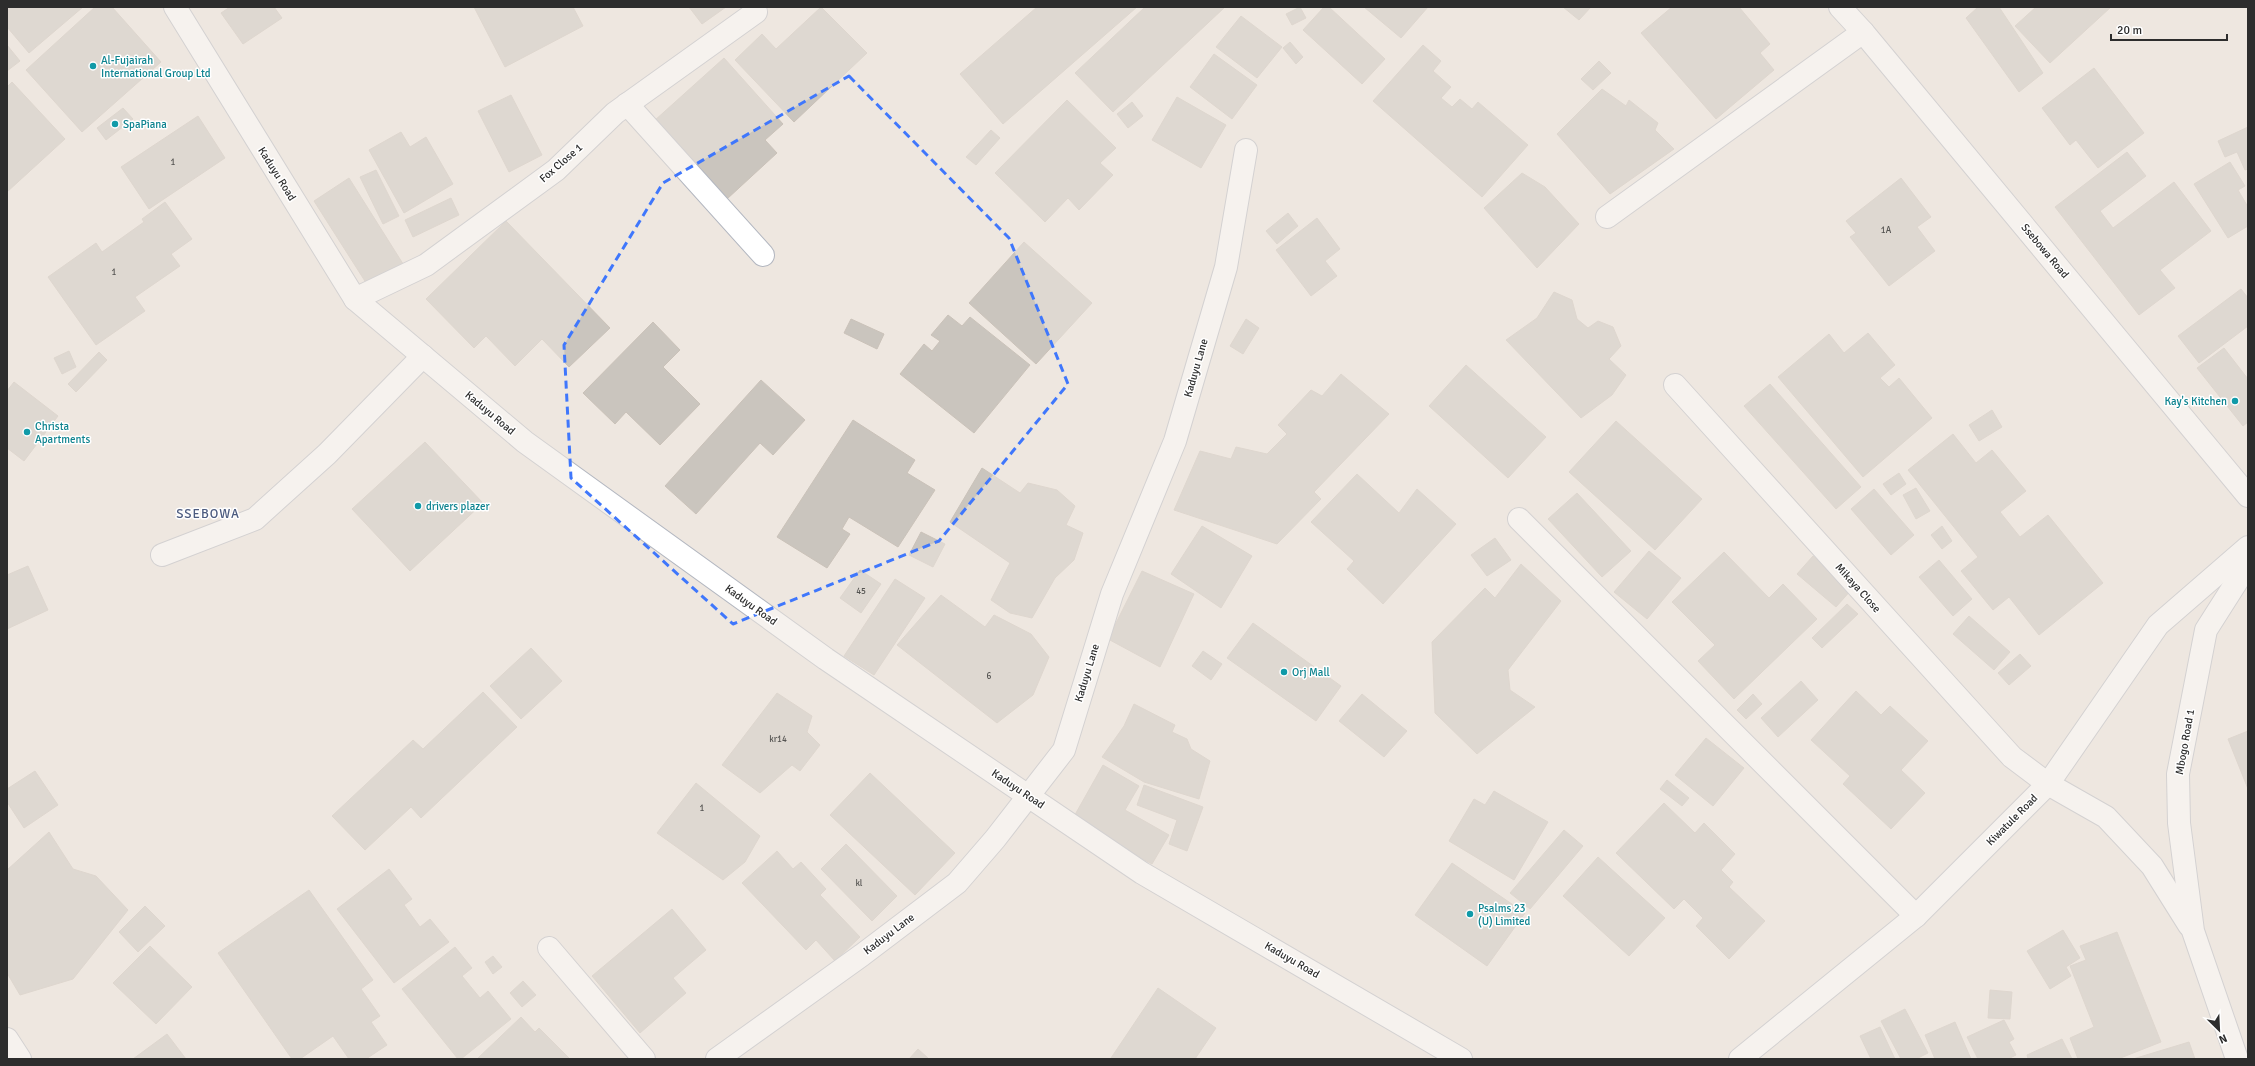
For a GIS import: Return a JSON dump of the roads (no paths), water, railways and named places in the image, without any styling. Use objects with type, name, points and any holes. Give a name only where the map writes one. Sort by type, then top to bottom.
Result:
[{"type":"street","name":"Kaduyu Road","points":[[175,7],[355,299],[525,442],[826,659],[1142,873],[1461,1059]]},
{"type":"street","name":"Ssebowa Road","points":[[1840,7],[1863,32],[2248,496]]},
{"type":"street","name":"Fox Close 1","points":[[355,299],[426,265],[556,170],[627,104],[756,12]]},
{"type":"street","points":[[1607,217],[1863,32]]},
{"type":"street","points":[[627,104],[763,255]]},
{"type":"street","name":"Kaduyu Lane","points":[[717,1059],[862,955],[957,883],[995,838],[1027,795],[1064,750],[1112,594],[1175,441],[1226,267],[1246,150]]},
{"type":"street","points":[[162,555],[255,519],[327,454],[423,356]]},
{"type":"street","name":"Mikaya Close","points":[[1675,385],[2012,757],[2048,784]]},
{"type":"street","points":[[1519,519],[1916,916]]},
{"type":"street","name":"Kiwatule Road","points":[[1740,1059],[1916,916],[2048,784],[2158,625],[2248,547]]},
{"type":"street","name":"Mbogo Road 1","points":[[2236,1059],[2193,931],[2179,823],[2178,774],[2206,630],[2248,564]]},
{"type":"street","name":"Mbogo Road 1","points":[[2048,784],[2106,817],[2152,866],[2193,931]]},
{"type":"street","points":[[549,948],[644,1059]]},
{"type":"street","points":[[7,1039],[20,1059]]},
{"type":"place","name":"Al-Fujairah International Group Ltd","points":[[93,66]]},
{"type":"place","name":"SpaPiana","points":[[115,124]]},
{"type":"place","name":"Kay's Kitchen","points":[[2235,401]]},
{"type":"place","name":"Christa Apartments","points":[[27,432]]},
{"type":"place","name":"drivers plazer","points":[[418,506]]},
{"type":"place","name":"Orj Mall","points":[[1284,672]]},
{"type":"place","name":"Psalms 23 (U) Limited","points":[[1470,914]]},
{"type":"district","name":"SSEBOWA","points":[[208,514]]}]
